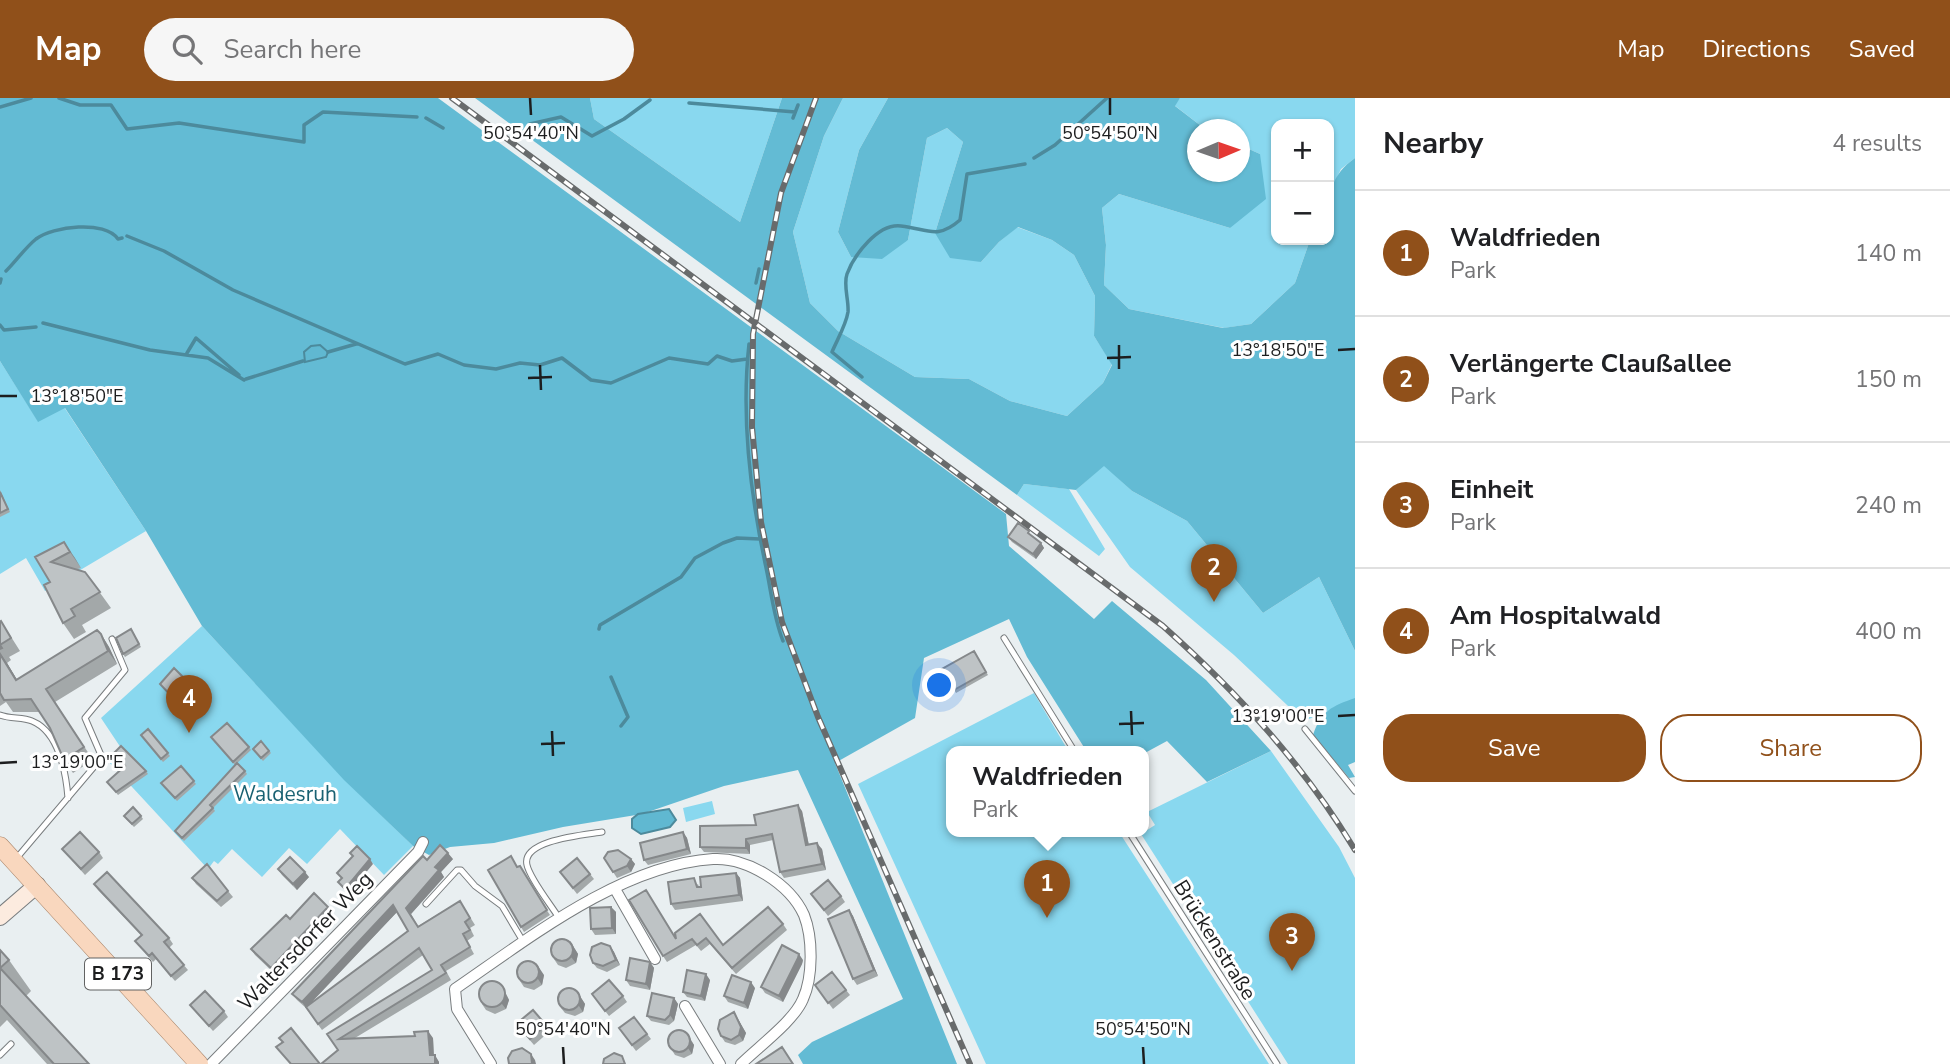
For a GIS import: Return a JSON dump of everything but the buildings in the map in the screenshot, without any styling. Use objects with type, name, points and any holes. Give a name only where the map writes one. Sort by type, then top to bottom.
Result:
[{"type":"main road","name":"B 173","points":[[0,846],[199,1064]]},
{"type":"street","name":"Waltersdorfer Weg","points":[[211,1064],[358,916],[418,852],[423,842]]},
{"type":"street","points":[[491,1064],[457,1009],[455,989],[559,918],[615,888],[650,874],[714,859],[735,861],[778,884],[804,916],[810,960],[802,1001],[741,1064]]},
{"type":"street","points":[[0,917],[37,885]]},
{"type":"street","points":[[615,888],[655,959]]},
{"type":"street","points":[[685,1006],[720,1064]]},
{"type":"lane","points":[[1004,638],[1071,746]]},
{"type":"lane","points":[[14,860],[101,755],[85,718],[125,670],[112,639]]},
{"type":"lane","points":[[0,715],[31,720],[47,734],[60,756],[68,798]]},
{"type":"lane","points":[[1305,729],[1355,791]]},
{"type":"lane","points":[[559,918],[527,865],[528,855],[535,846],[602,832]]},
{"type":"lane","name":"Brückenstraße","points":[[1132,837],[1277,1064]]},
{"type":"lane","points":[[426,904],[457,870],[461,870],[475,886],[502,906],[524,943]]},
{"type":"lane","points":[[0,1055],[11,1044]]},
{"type":"green space","points":[[590,98],[782,98],[740,222],[594,119]]},
{"type":"green space","points":[[843,98],[888,98],[859,150],[838,232],[851,257],[908,240],[927,138],[947,128],[963,142],[935,233],[981,262],[1017,227],[1052,240],[1074,255],[1095,296],[1094,336],[1112,364],[1103,383],[1067,416],[1010,401],[969,379],[915,377],[838,331],[810,303],[793,232],[824,136]]},
{"type":"green space","points":[[1180,98],[1355,98],[1355,158],[1341,169],[1334,184],[1334,119],[1271,119],[1271,245],[1308,245],[1295,283],[1251,324],[1224,328],[1129,309],[1104,285],[1106,245],[1102,208],[1119,194],[1230,228],[1250,182],[1260,154],[1250,150],[1250,119],[1192,119],[1174,105]]},
{"type":"green space","points":[[0,361],[38,421],[64,407],[146,531],[45,591],[26,558],[0,574]]},
{"type":"green space","points":[[1104,465],[1132,491],[1187,521],[1263,613],[1319,577],[1355,651],[1355,700],[1304,721],[1234,655],[1130,567],[1076,490]]},
{"type":"green space","points":[[1024,484],[1069,489],[1105,549],[1099,556],[1017,495]]},
{"type":"green space","name":"Waldesruh","points":[[202,626],[344,779],[413,846],[384,875],[340,829],[307,864],[289,848],[262,877],[232,849],[218,864],[214,861],[208,869],[108,761],[121,748],[101,718]]},
{"type":"green space","points":[[1034,693],[1065,746],[946,746],[946,837],[1122,837],[1269,1064],[986,1064],[858,784]]},
{"type":"green space","points":[[1271,751],[1339,847],[1355,878],[1355,1064],[1288,1064],[1143,837],[1149,837],[1149,829],[1155,825],[1149,811]]},
{"type":"green space","points":[[712,801],[715,814],[686,822],[683,808]]},
{"type":"shaded area","points":[[0,98],[438,98],[1006,514],[1009,546],[1094,619],[1112,601],[1206,680],[1271,751],[1207,782],[1167,741],[1149,751],[1149,746],[1083,746],[1027,657],[1009,619],[924,658],[915,718],[835,763],[957,1064],[803,1064],[798,1055],[812,1042],[903,999],[798,770],[724,786],[642,814],[563,827],[494,843],[450,847],[429,855],[413,846],[344,780],[202,626],[146,531],[65,408],[38,422],[0,361]]},
{"type":"shaded area","points":[[475,98],[590,98],[594,119],[740,222],[782,98],[843,98],[824,136],[793,232],[810,303],[838,331],[915,377],[969,379],[1010,401],[1067,416],[1103,383],[1112,365],[1094,336],[1095,296],[1074,255],[1052,240],[1018,227],[999,242],[981,262],[950,258],[935,233],[963,142],[947,128],[927,138],[908,240],[882,259],[851,257],[838,232],[859,150],[888,98],[1180,98],[1175,106],[1192,119],[1187,119],[1187,182],[1250,182],[1250,150],[1260,154],[1266,199],[1230,228],[1119,194],[1102,208],[1106,245],[1104,285],[1129,309],[1223,328],[1251,324],[1295,283],[1308,245],[1334,245],[1334,182],[1345,166],[1355,158],[1355,651],[1319,577],[1263,613],[1187,521],[1132,491],[1104,466],[1076,490],[1024,484],[1017,495]]},
{"type":"shaded area","points":[[320,345],[328,352],[326,357],[305,362],[304,352],[311,346]]},
{"type":"shaded area","points":[[1355,698],[1355,762],[1348,765],[1355,777],[1349,778],[1313,735],[1328,710]]},
{"type":"shaded area","points":[[669,809],[676,820],[670,827],[641,834],[632,828],[632,819],[638,814]]},
{"type":"waterway","points":[[0,107],[31,98]]},
{"type":"waterway","points":[[59,98],[80,105],[111,105],[127,129],[179,123],[304,142],[304,125],[323,112],[417,117]]},
{"type":"waterway","points":[[1034,158],[1055,145],[1107,98]]},
{"type":"waterway","points":[[530,124],[561,117],[592,136],[624,119],[650,100]]},
{"type":"waterway","points":[[689,103],[795,112]]},
{"type":"waterway","points":[[793,118],[798,105]]},
{"type":"waterway","points":[[426,118],[443,128]]},
{"type":"waterway","points":[[862,377],[832,352],[848,312],[847,274],[861,250],[876,235],[892,226],[932,232],[945,230],[960,220],[967,174],[1025,164]]},
{"type":"waterway","points":[[6,271],[36,239],[54,231],[91,227],[102,229],[118,239],[122,238]]},
{"type":"waterway","points":[[127,236],[164,251],[233,290],[405,364],[438,354],[464,365],[496,369],[520,363],[540,365],[562,358],[591,380],[611,383],[669,358],[708,364],[717,356],[732,361],[747,359]]},
{"type":"waterway","points":[[756,283],[759,269]]},
{"type":"waterway","points":[[0,283],[1,279]]},
{"type":"waterway","points":[[43,323],[150,350],[208,358],[244,380]]},
{"type":"waterway","points":[[0,325],[4,330],[36,327]]},
{"type":"waterway","points":[[187,353],[196,338],[239,375]]},
{"type":"waterway","points":[[328,352],[356,344]]},
{"type":"waterway","points":[[749,344],[746,399],[751,481],[772,602],[783,641]]},
{"type":"waterway","points":[[246,379],[303,361]]},
{"type":"waterway","points":[[599,629],[600,625],[681,577],[695,558],[737,538],[760,539]]},
{"type":"waterway","points":[[611,677],[628,717],[621,726]]},
{"type":"railway","points":[[452,98],[1163,626],[1217,677],[1268,731],[1314,788],[1355,850]]},
{"type":"railway","points":[[816,98],[781,193],[753,334],[752,427],[761,522],[782,622],[818,717],[970,1064]]},
{"type":"place","name":"Verlängerte Claußallee","points":[[1214,602]]},
{"type":"place","name":"Am Hospitalwald","points":[[189,733]]},
{"type":"place","name":"Waldfrieden","points":[[1047,918]]},
{"type":"place","name":"Einheit","points":[[1292,971]]}]
